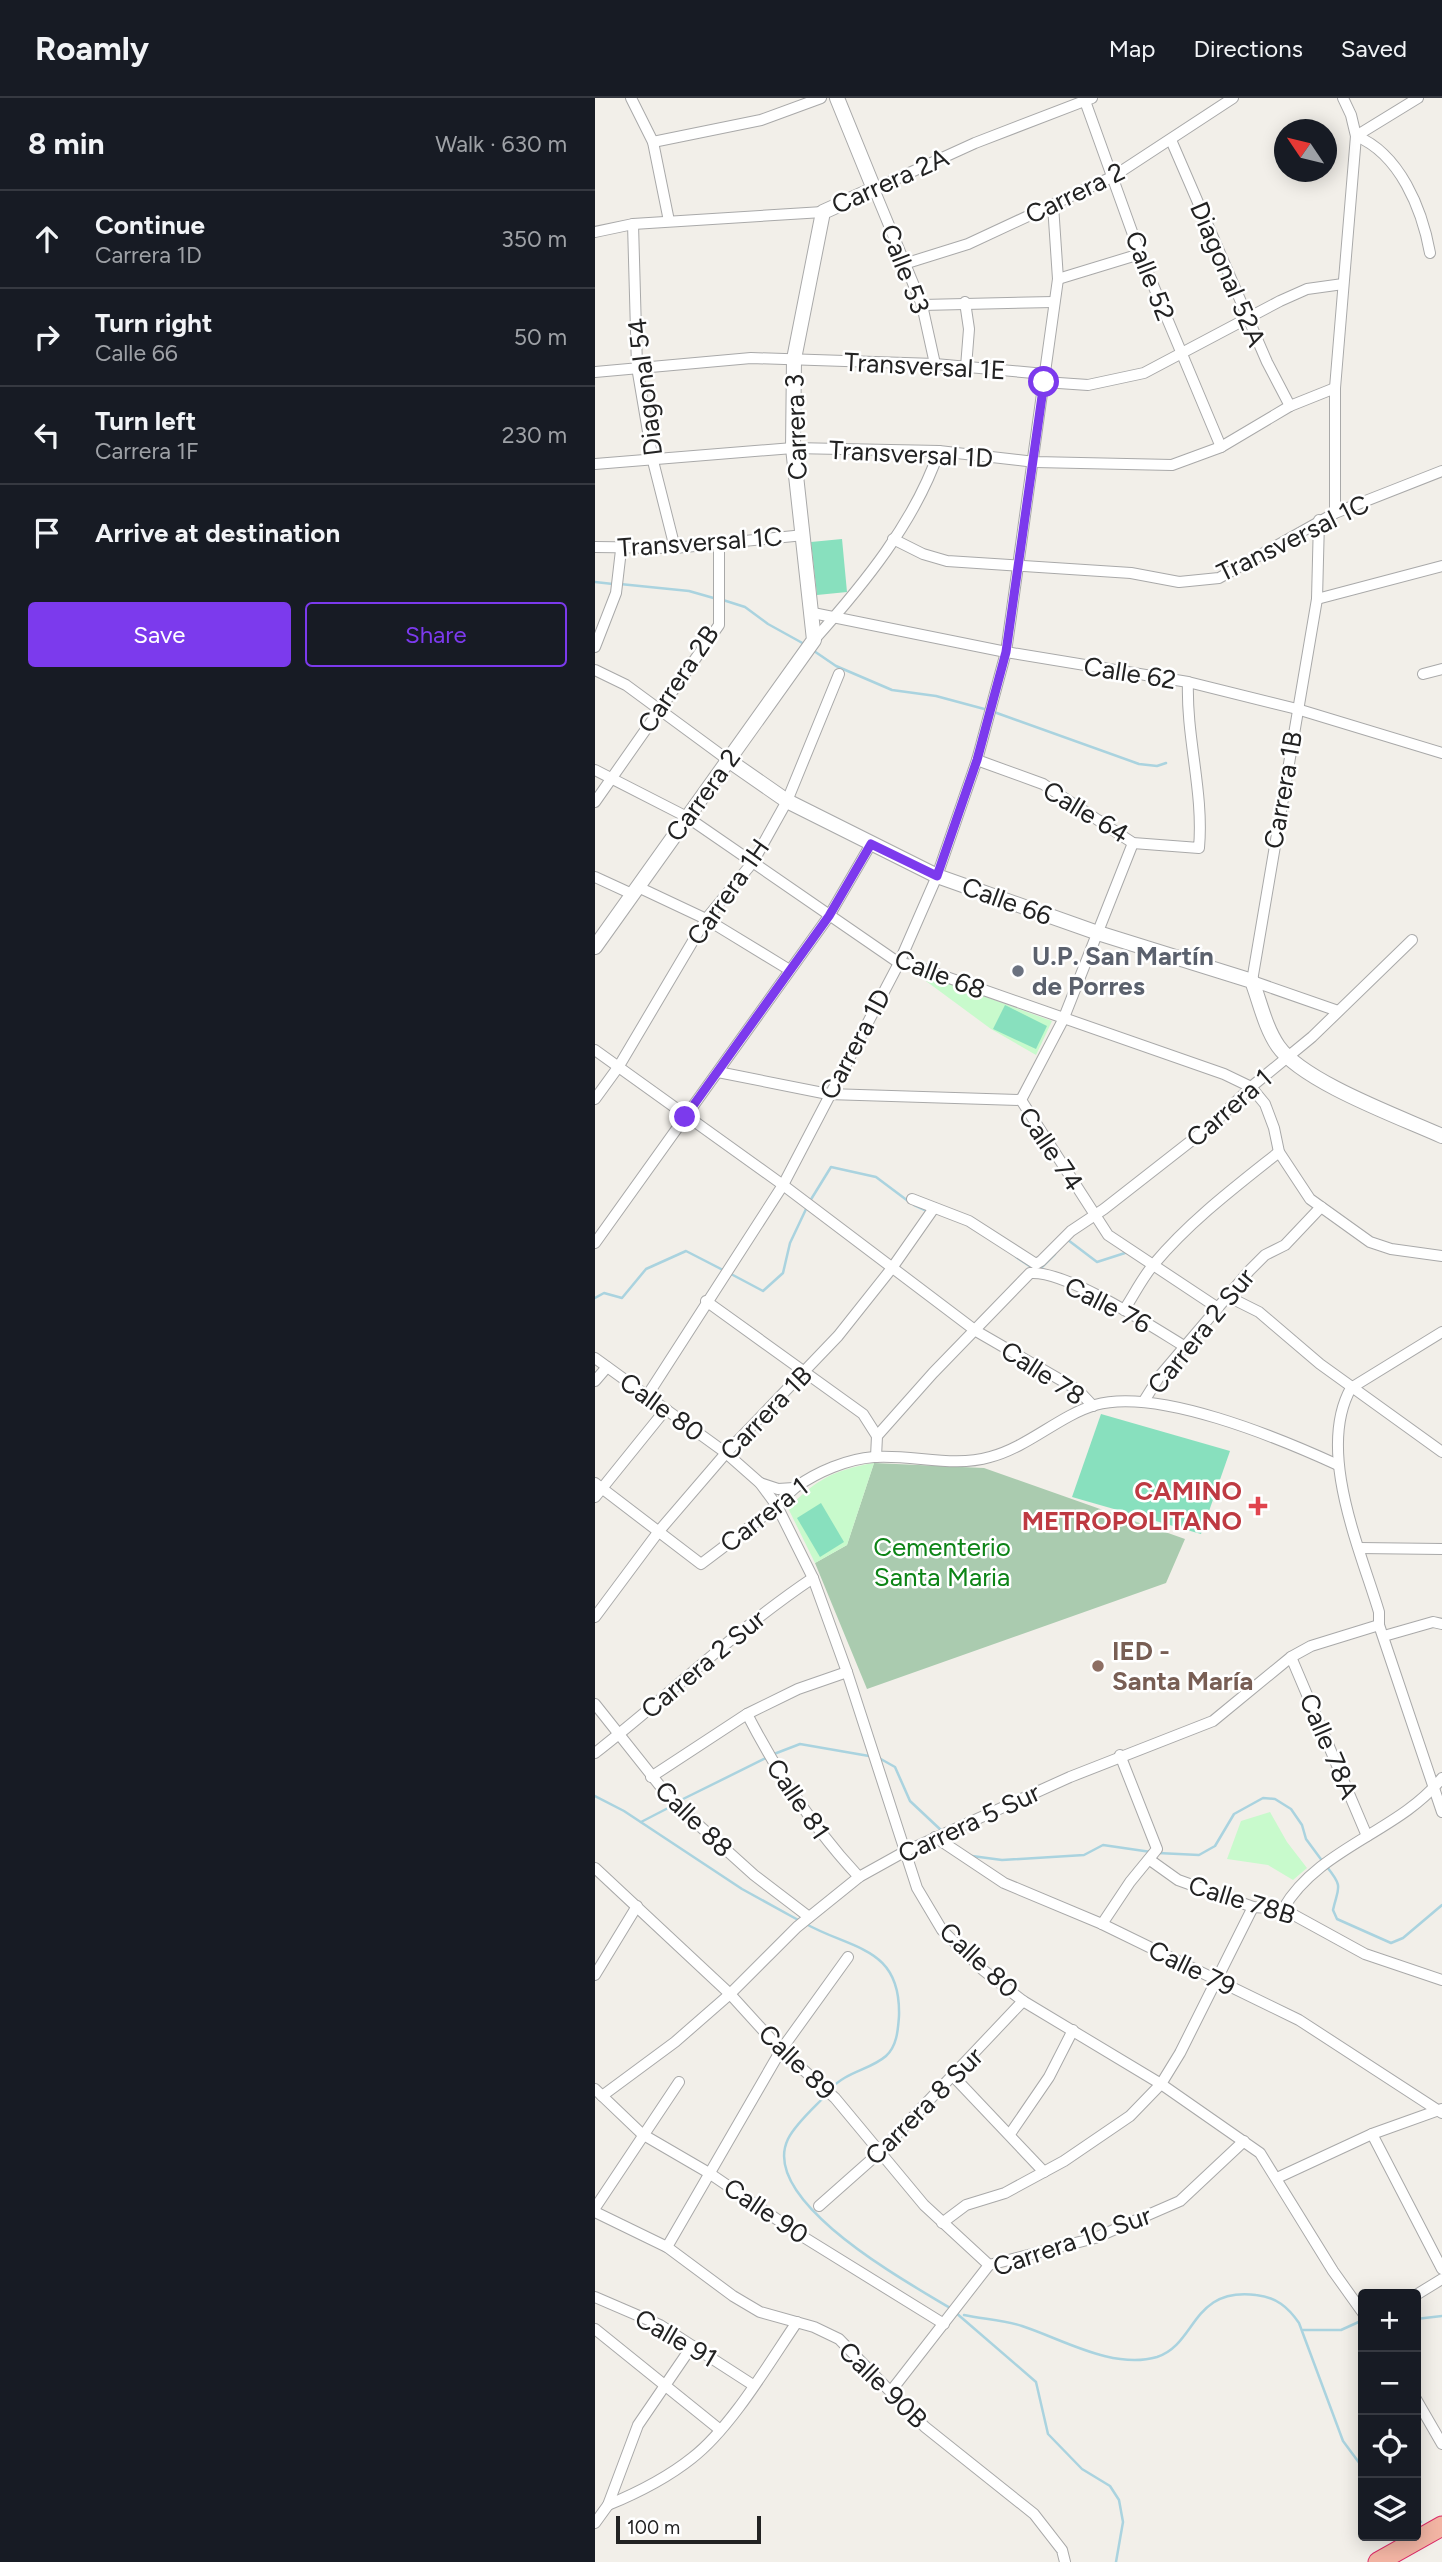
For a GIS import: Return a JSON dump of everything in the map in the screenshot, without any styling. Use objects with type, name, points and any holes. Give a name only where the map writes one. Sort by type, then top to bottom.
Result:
[{"type":"highway","points":[[1378,2562],[1442,2526]]},
{"type":"street","points":[[631,98],[653,142],[669,221]]},
{"type":"street","points":[[653,142],[761,120],[821,98]]},
{"type":"street","name":"Calle 53","points":[[837,98],[922,305],[935,364]]},
{"type":"street","name":"Carrera 2","points":[[904,264],[968,244],[1114,176],[1171,140],[1215,103],[1233,98]]},
{"type":"street","points":[[1335,513],[1335,388],[1356,136],[1352,115],[1343,98]]},
{"type":"street","points":[[1356,136],[1418,98]]},
{"type":"street","name":"Carrera 2A","points":[[595,232],[633,224],[823,212],[975,143],[1089,100]]},
{"type":"street","name":"Calle 52","points":[[1089,100],[1140,254],[1180,356],[1221,447]]},
{"type":"street","points":[[1356,136],[1381,152],[1404,178],[1430,253]]},
{"type":"street","name":"Diagonal 52A","points":[[1171,140],[1249,319],[1290,405]]},
{"type":"street","name":"Carrera 1D","points":[[647,1396],[783,1185],[828,1094],[899,963],[937,876],[977,760],[1006,652],[1016,566],[1035,462],[1058,279],[1053,205]]},
{"type":"street","name":"Carrera 3","points":[[810,645],[812,606],[793,448],[794,359],[823,212]]},
{"type":"street","name":"Diagonal 54","points":[[633,224],[637,368],[653,461],[675,548]]},
{"type":"street","points":[[1058,279],[1140,254]]},
{"type":"street","name":"Transversal 1E","points":[[595,372],[751,358],[935,364],[1088,385],[1109,383],[1144,373],[1180,356],[1307,289],[1343,284]]},
{"type":"street","points":[[965,302],[969,329],[965,367]]},
{"type":"street","points":[[922,305],[1054,302]]},
{"type":"street","name":"Transversal 1D","points":[[595,464],[793,448],[939,451],[1035,462],[1161,466],[1221,447],[1290,405],[1335,388]]},
{"type":"street","name":"Carrera 2","points":[[595,947],[810,645],[893,539],[925,487],[939,451]]},
{"type":"street","name":"Transversal 1C","points":[[893,539],[938,559],[1131,573],[1179,582],[1219,578],[1319,520],[1442,471]]},
{"type":"street","name":"Carrera 1B","points":[[1252,981],[1317,599],[1319,520]]},
{"type":"street","name":"Transversal 1C","points":[[595,548],[675,548],[804,535]]},
{"type":"street","name":"Carrera 2B","points":[[595,802],[719,625],[719,544]]},
{"type":"street","points":[[595,648],[616,593],[621,550]]},
{"type":"street","points":[[1317,599],[1442,565]]},
{"type":"street","name":"Calle 62","points":[[812,606],[835,616],[1006,652],[1188,682],[1297,709],[1442,753]]},
{"type":"street","points":[[1423,674],[1442,669]]},
{"type":"street","name":"Calle 66","points":[[595,670],[626,685],[787,802],[937,876],[1098,933],[1338,1011]]},
{"type":"street","name":"Carrera 1H","points":[[595,1099],[619,1066],[706,919],[753,862],[787,802],[839,674]]},
{"type":"street","name":"Calle 64","points":[[977,760],[1043,784],[1133,843],[1199,848],[1201,824],[1187,719],[1188,682]]},
{"type":"street","name":"Calle 68","points":[[595,770],[687,817],[899,963],[912,965],[1063,1020],[1224,1074],[1251,1087]]},
{"type":"street","points":[[1021,1100],[1063,1020],[1133,843]]},
{"type":"street","points":[[595,1242],[718,1072],[788,969],[829,916],[871,844]]},
{"type":"street","points":[[595,877],[706,919],[788,969]]},
{"type":"street","name":"Carrera 1","points":[[877,1436],[933,1373],[1071,1231],[1187,1146],[1338,1011],[1412,940]]},
{"type":"street","points":[[1252,981],[1270,1030],[1287,1057],[1322,1080],[1442,1136]]},
{"type":"street","name":"Calle 78","points":[[595,1050],[783,1185],[976,1331],[1078,1390],[1093,1406],[1144,1401],[1167,1404],[1282,1441],[1338,1465]]},
{"type":"street","name":"Calle 74","points":[[718,1072],[828,1094],[1021,1100],[1108,1235],[1218,1308]]},
{"type":"street","points":[[1251,1087],[1265,1104],[1279,1152],[1301,1188],[1321,1207],[1370,1242],[1391,1249],[1442,1256]]},
{"type":"street","points":[[1124,1310],[1152,1266],[1215,1203],[1279,1152]]},
{"type":"street","name":"Calle 76","points":[[912,1199],[932,1211],[969,1221],[1033,1268],[1124,1310],[1184,1346]]},
{"type":"street","name":"Carrera 2 Sur","points":[[1144,1401],[1184,1346],[1257,1262],[1285,1245],[1321,1207]]},
{"type":"street","name":"Carrera 1B","points":[[595,1616],[659,1531],[726,1453],[806,1372],[892,1268],[932,1211]]},
{"type":"street","points":[[1229,1297],[1282,1329],[1351,1388],[1442,1452]]},
{"type":"street","points":[[706,1301],[863,1414],[877,1436],[876,1457]]},
{"type":"street","points":[[1442,1332],[1351,1388],[1343,1402],[1338,1465],[1382,1631],[1439,1782],[1442,1812]]},
{"type":"street","name":"Calle 80","points":[[595,1358],[726,1453],[760,1483],[777,1506],[813,1578],[847,1672],[916,1888],[942,1930],[983,1970],[1023,2001],[1161,2084],[1260,2153],[1332,2270],[1358,2306]]},
{"type":"street","points":[[595,1381],[607,1367]]},
{"type":"street","name":"Carrera 1","points":[[659,1531],[701,1564],[777,1506],[795,1488],[849,1462],[876,1457],[968,1461],[989,1458],[1029,1441],[1093,1406]]},
{"type":"street","points":[[659,1531],[597,1489],[666,1409]]},
{"type":"street","points":[[760,1483],[778,1489],[795,1488]]},
{"type":"street","points":[[1359,1548],[1442,1549]]},
{"type":"street","name":"Carrera 2 Sur","points":[[595,1753],[729,1639],[813,1578]]},
{"type":"street","name":"Carrera 5 Sur","points":[[599,2093],[675,2042],[730,1994],[804,1921],[859,1877],[951,1829],[1120,1755],[1213,1721],[1291,1657],[1311,1646],[1433,1622],[1442,1624]]},
{"type":"street","name":"Calle 78A","points":[[1291,1657],[1367,1836]]},
{"type":"street","points":[[651,1777],[747,1714],[798,1689],[847,1672]]},
{"type":"street","name":"Calle 88","points":[[595,1704],[675,1804],[804,1921]]},
{"type":"street","name":"Calle 81","points":[[747,1714],[769,1756],[829,1845],[859,1877]]},
{"type":"street","points":[[1102,1924],[1130,1882],[1154,1855],[1120,1755]]},
{"type":"street","points":[[1283,1909],[1298,1886],[1422,1799],[1439,1782]]},
{"type":"street","name":"Calle 79","points":[[935,1838],[1004,1883],[1102,1924],[1299,2020],[1441,2111]]},
{"type":"street","name":"Calle 78B","points":[[1154,1855],[1178,1880],[1253,1906],[1283,1909],[1365,1954],[1442,1980]]},
{"type":"street","name":"Calle 89","points":[[595,1868],[730,1994],[781,2050],[835,2098],[942,2223],[989,2265]]},
{"type":"street","points":[[595,1975],[637,1906]]},
{"type":"street","points":[[942,2223],[966,2205],[1005,2193],[1115,2129],[1161,2084],[1218,1982],[1253,1906]]},
{"type":"street","points":[[667,2247],[781,2050],[848,1957]]},
{"type":"street","name":"Carrera 8 Sur","points":[[819,2206],[880,2152],[954,2077],[1023,2001]]},
{"type":"street","points":[[1010,2134],[1049,2077],[1073,2030]]},
{"type":"street","points":[[954,2077],[1044,2172]]},
{"type":"street","points":[[595,2210],[642,2134],[679,2082]]},
{"type":"street","name":"Calle 90","points":[[599,2093],[642,2134],[709,2173],[797,2232],[946,2320]]},
{"type":"street","points":[[1277,2178],[1373,2134],[1441,2111]]},
{"type":"street","points":[[1373,2134],[1442,2269]]},
{"type":"street","name":"Carrera 10 Sur","points":[[891,2391],[989,2265],[1095,2238],[1180,2202],[1244,2141]]},
{"type":"street","name":"Calle 90B","points":[[595,2210],[667,2247],[733,2297],[760,2312],[797,2322],[839,2339],[925,2427],[1034,2514],[1062,2550],[1065,2562]]},
{"type":"street","points":[[1421,2292],[1442,2279]]},
{"type":"street","name":"Calle 91","points":[[595,2297],[660,2325],[753,2385]]},
{"type":"street","points":[[608,2505],[635,2494],[693,2458],[753,2385],[797,2322]]},
{"type":"street","points":[[597,2335],[667,2384],[719,2429]]},
{"type":"street","points":[[595,2523],[608,2505],[632,2445],[635,2429],[692,2346]]},
{"type":"street","points":[[1421,2405],[1437,2423],[1442,2444]]},
{"type":"green space","points":[[842,539],[847,592],[817,595],[811,542]]},
{"type":"green space","points":[[911,970],[1052,1021],[1036,1055],[991,1029]]},
{"type":"green space","points":[[1005,1005],[1047,1026],[1036,1049],[993,1029]]},
{"type":"green space","points":[[1101,1414],[1230,1451],[1201,1534],[1072,1497]]},
{"type":"green space","name":"Cementerio Santa Maria","points":[[874,1463],[984,1468],[1185,1539],[1166,1583],[867,1689],[815,1563],[847,1545]]},
{"type":"green space","points":[[874,1463],[847,1545],[815,1563],[788,1508],[827,1477]]},
{"type":"green space","points":[[821,1503],[844,1542],[820,1557],[797,1518]]},
{"type":"green space","points":[[1270,1812],[1287,1842],[1307,1868],[1293,1880],[1268,1865],[1227,1859],[1241,1821]]},
{"type":"waterway","points":[[595,582],[613,584]]},
{"type":"waterway","points":[[620,584],[689,591],[717,599]]},
{"type":"waterway","points":[[723,600],[745,607],[768,624],[806,645]]},
{"type":"waterway","points":[[814,651],[836,666],[892,690],[936,696],[988,710]]},
{"type":"waterway","points":[[994,712],[1139,764],[1157,766],[1166,763]]},
{"type":"waterway","points":[[810,1201],[831,1167],[876,1177],[908,1201]]},
{"type":"waterway","points":[[914,1205],[927,1211]]},
{"type":"waterway","points":[[731,1274],[763,1291],[783,1273],[790,1243],[807,1207]]},
{"type":"waterway","points":[[1068,1240],[1097,1262],[1125,1253]]},
{"type":"waterway","points":[[595,1298],[604,1293],[622,1298],[646,1269],[686,1251],[725,1271]]},
{"type":"waterway","points":[[1040,1269],[1055,1254]]},
{"type":"waterway","points":[[1016,1257],[1031,1267]]},
{"type":"waterway","points":[[774,1754],[800,1744],[869,1756]]},
{"type":"waterway","points":[[677,1802],[768,1757]]},
{"type":"waterway","points":[[879,1758],[895,1767],[910,1801],[943,1832]]},
{"type":"waterway","points":[[595,1796],[624,1811],[742,1889],[800,1921]]},
{"type":"waterway","points":[[1158,1853],[1199,1855],[1215,1846],[1234,1814],[1263,1798],[1275,1799],[1291,1809],[1302,1825],[1306,1839],[1323,1862]]},
{"type":"waterway","points":[[641,1822],[672,1806]]},
{"type":"waterway","points":[[972,1856],[1002,1860],[1084,1855],[1103,1845],[1151,1852]]},
{"type":"waterway","points":[[1327,1867],[1338,1884],[1333,1910],[1337,1919],[1391,1943],[1403,1938],[1442,1905]]},
{"type":"waterway","points":[[806,1924],[871,1954],[883,1963],[892,1976],[898,1993],[898,2027],[890,2052],[880,2061],[843,2079],[831,2089]]},
{"type":"waterway","points":[[827,2094],[788,2139],[785,2163],[795,2188],[815,2213],[842,2237],[903,2280],[950,2308]]},
{"type":"waterway","points":[[964,2315],[1015,2324],[1105,2356],[1140,2360],[1157,2357],[1170,2350],[1197,2318],[1219,2299],[1235,2295],[1270,2298],[1286,2308],[1299,2323],[1343,2441],[1358,2461]]},
{"type":"waterway","points":[[955,2312],[1036,2382],[1048,2434],[1082,2469],[1110,2486],[1119,2500],[1123,2522],[1116,2562]]},
{"type":"waterway","points":[[1421,2318],[1442,2316]]},
{"type":"waterway","points":[[1303,2330],[1341,2330],[1358,2322]]},
{"type":"place","name":"U.P. San Martín de Porres","points":[[1018,971]]},
{"type":"place","name":"CAMINO METROPOLITANO","points":[[1258,1506]]},
{"type":"place","name":"IED - Santa María","points":[[1098,1666]]},
{"type":"route","points":[[685,1117],[788,969],[829,916],[871,844],[937,876],[977,760],[1006,652],[1016,566],[1035,462],[1044,382]]}]
